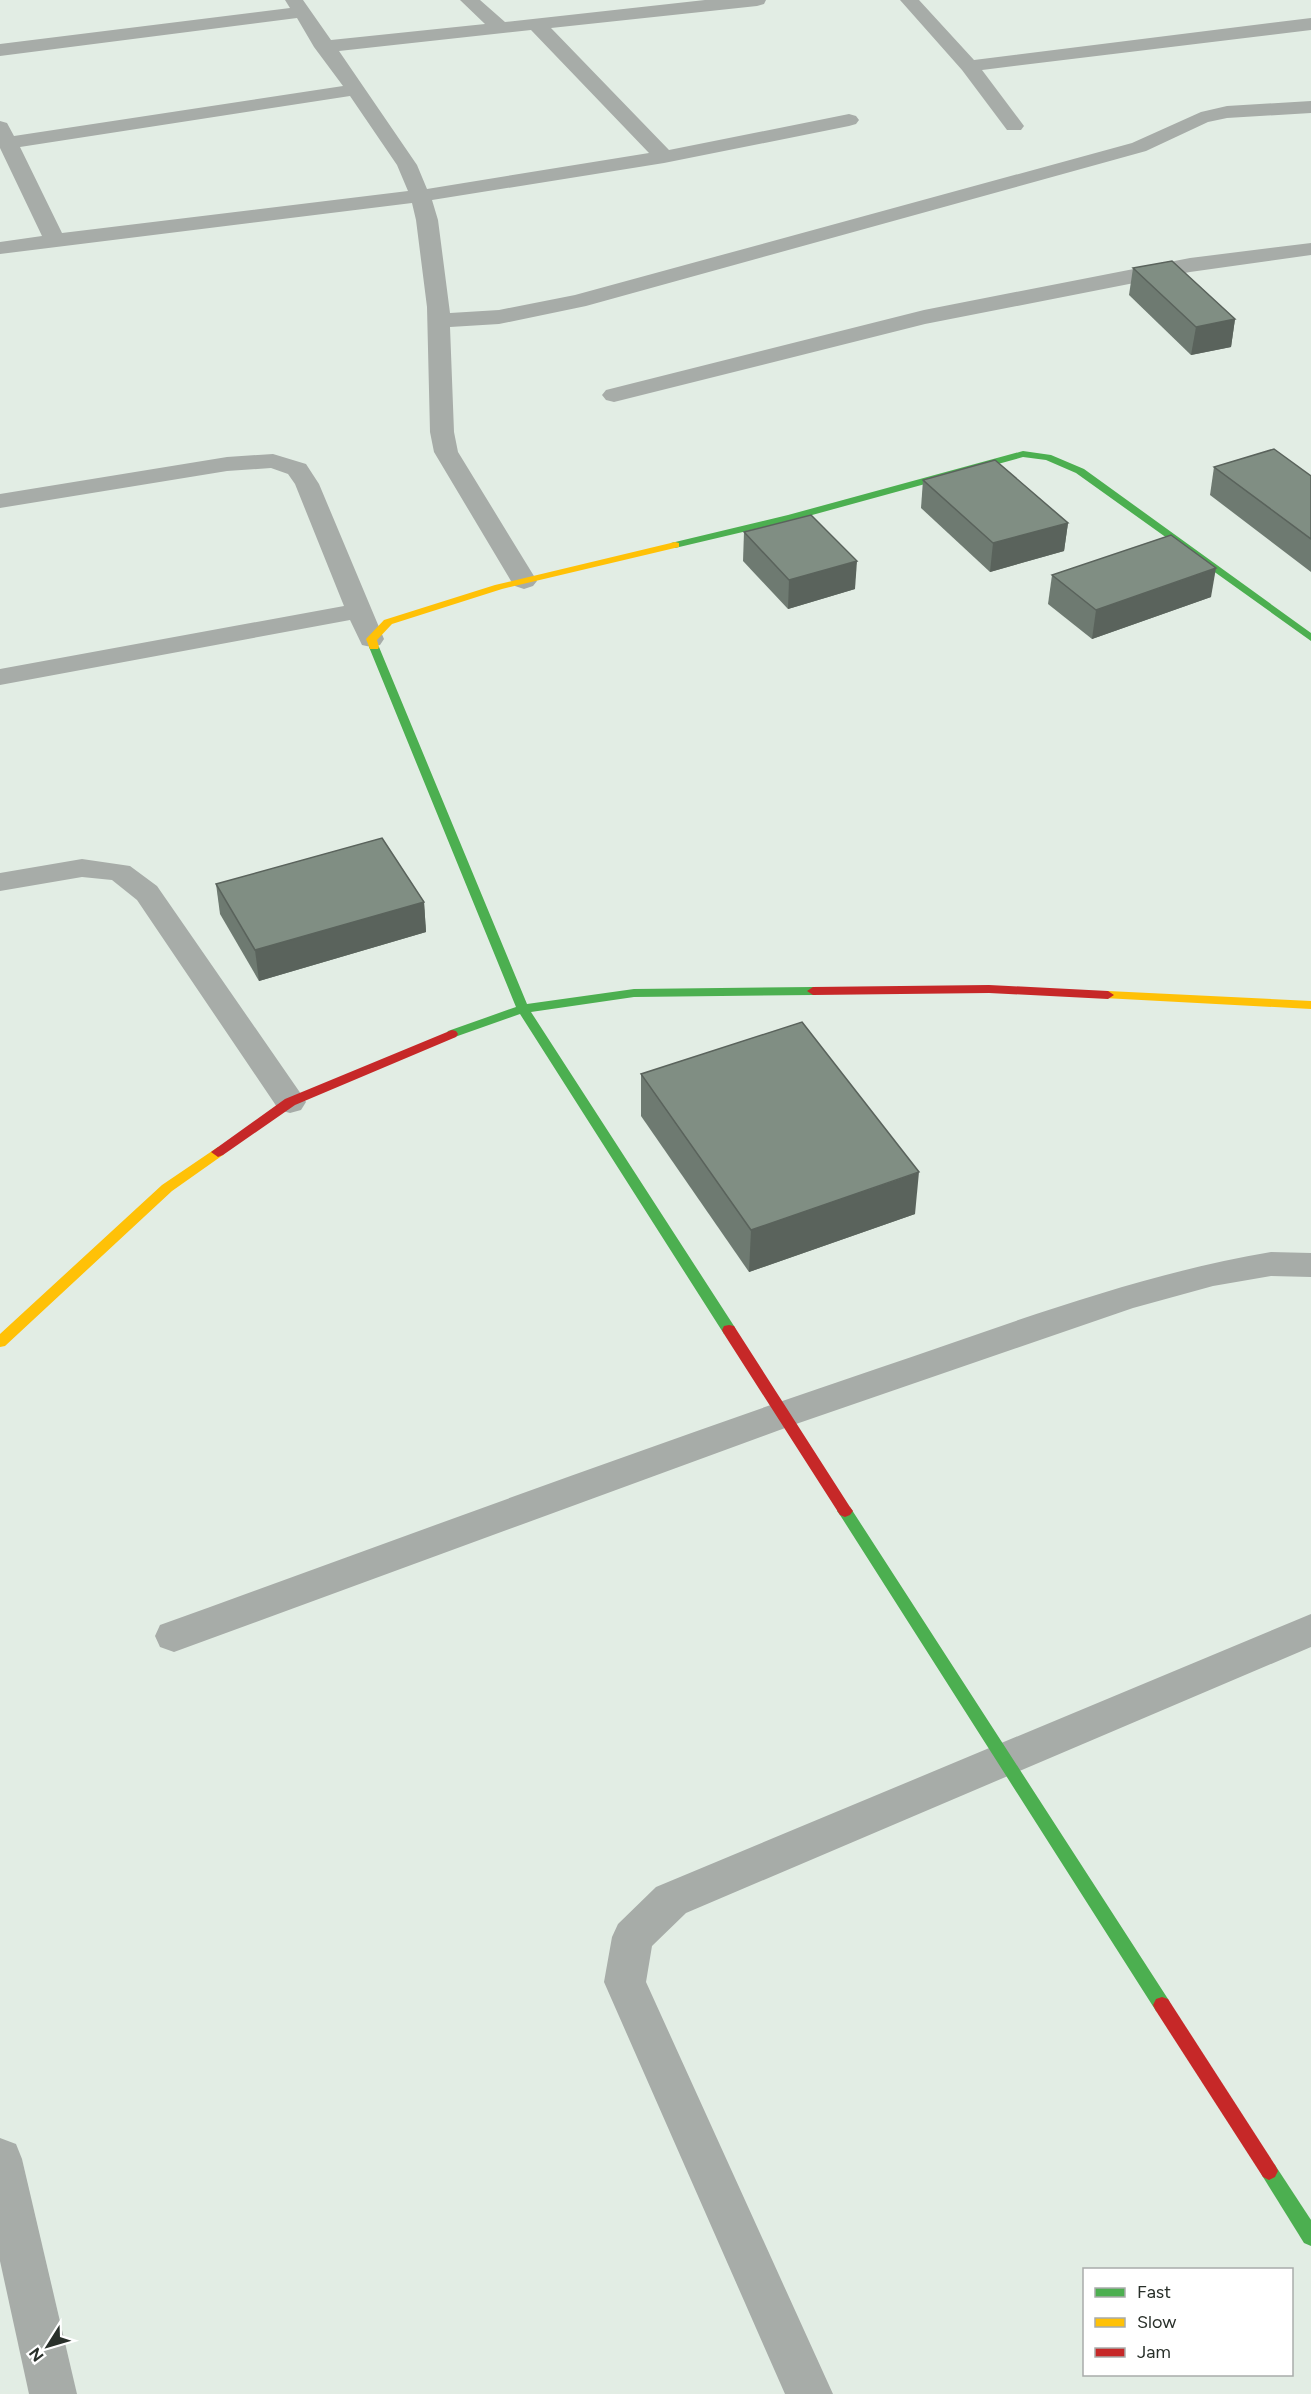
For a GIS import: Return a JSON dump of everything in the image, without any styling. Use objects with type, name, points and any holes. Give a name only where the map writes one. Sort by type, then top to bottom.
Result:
[{"type":"street","points":[[469,0],[500,27]]},
{"type":"street","points":[[324,47],[757,0]]},
{"type":"street","points":[[909,0],[969,66],[1014,126]]},
{"type":"street","points":[[0,50],[298,6],[407,165],[420,196],[428,230],[442,388],[442,432],[446,452],[524,581]]},
{"type":"street","points":[[536,24],[664,157]]},
{"type":"street","points":[[969,66],[1311,24]]},
{"type":"street","points":[[55,241],[4,135],[354,90]]},
{"type":"street","points":[[437,321],[499,317],[654,281],[1139,147],[1201,118],[1227,112],[1311,107]]},
{"type":"street","points":[[0,248],[420,196],[664,157],[849,120]]},
{"type":"street","points":[[614,395],[924,317],[1190,265],[1311,249]]},
{"type":"street","points":[[371,639],[388,622],[524,581],[800,515],[1023,454],[1048,457],[1080,471],[1311,638]]},
{"type":"street","points":[[0,501],[227,464],[273,461],[297,469],[307,484],[523,1009],[1311,2237]]},
{"type":"street","points":[[0,677],[359,611]]},
{"type":"street","points":[[0,882],[82,868],[120,872],[147,893],[290,1102]]},
{"type":"street","points":[[2,1337],[167,1188],[290,1102],[443,1037],[523,1009],[634,993],[989,988],[1311,1005]]},
{"type":"street","points":[[174,1636],[783,1414],[1127,1297],[1213,1274],[1271,1264],[1311,1265]]},
{"type":"street","points":[[809,2394],[625,1982],[633,1937],[671,1900],[1311,1630]]},
{"type":"street","points":[[0,2159],[53,2394]]},
{"type":"building","points":[[1172,261],[1235,319],[1196,327],[1133,268]]},
{"type":"building","points":[[1274,449],[1311,476],[1311,539],[1214,467]]},
{"type":"building","points":[[995,460],[1068,523],[993,543],[923,480]]},
{"type":"building","points":[[811,515],[857,561],[789,580],[744,532]]},
{"type":"building","points":[[1171,535],[1216,568],[1096,610],[1052,575]]},
{"type":"building","points":[[382,838],[424,902],[255,950],[216,884]]},
{"type":"building","points":[[802,1022],[919,1172],[751,1230],[641,1074]]},
{"type":"traffic: fast","points":[[675,545],[790,518],[1023,454],[1048,457],[1080,471],[1311,638]]},
{"type":"traffic: fast","points":[[374,647],[523,1009],[729,1330]]},
{"type":"traffic: fast","points":[[452,1034],[523,1009],[634,993],[813,991]]},
{"type":"traffic: fast","points":[[845,1511],[1162,2005]]},
{"type":"traffic: fast","points":[[1269,2171],[1311,2237]]},
{"type":"traffic: slow","points":[[374,647],[371,639],[388,622],[499,587],[675,545]]},
{"type":"traffic: slow","points":[[1108,995],[1311,1005]]},
{"type":"traffic: slow","points":[[0,1342],[167,1188],[218,1152]]},
{"type":"traffic: jam","points":[[813,991],[989,989],[1108,995]]},
{"type":"traffic: jam","points":[[218,1152],[290,1102],[452,1034]]},
{"type":"traffic: jam","points":[[729,1330],[845,1511]]},
{"type":"traffic: jam","points":[[1162,2005],[1269,2171]]}]
